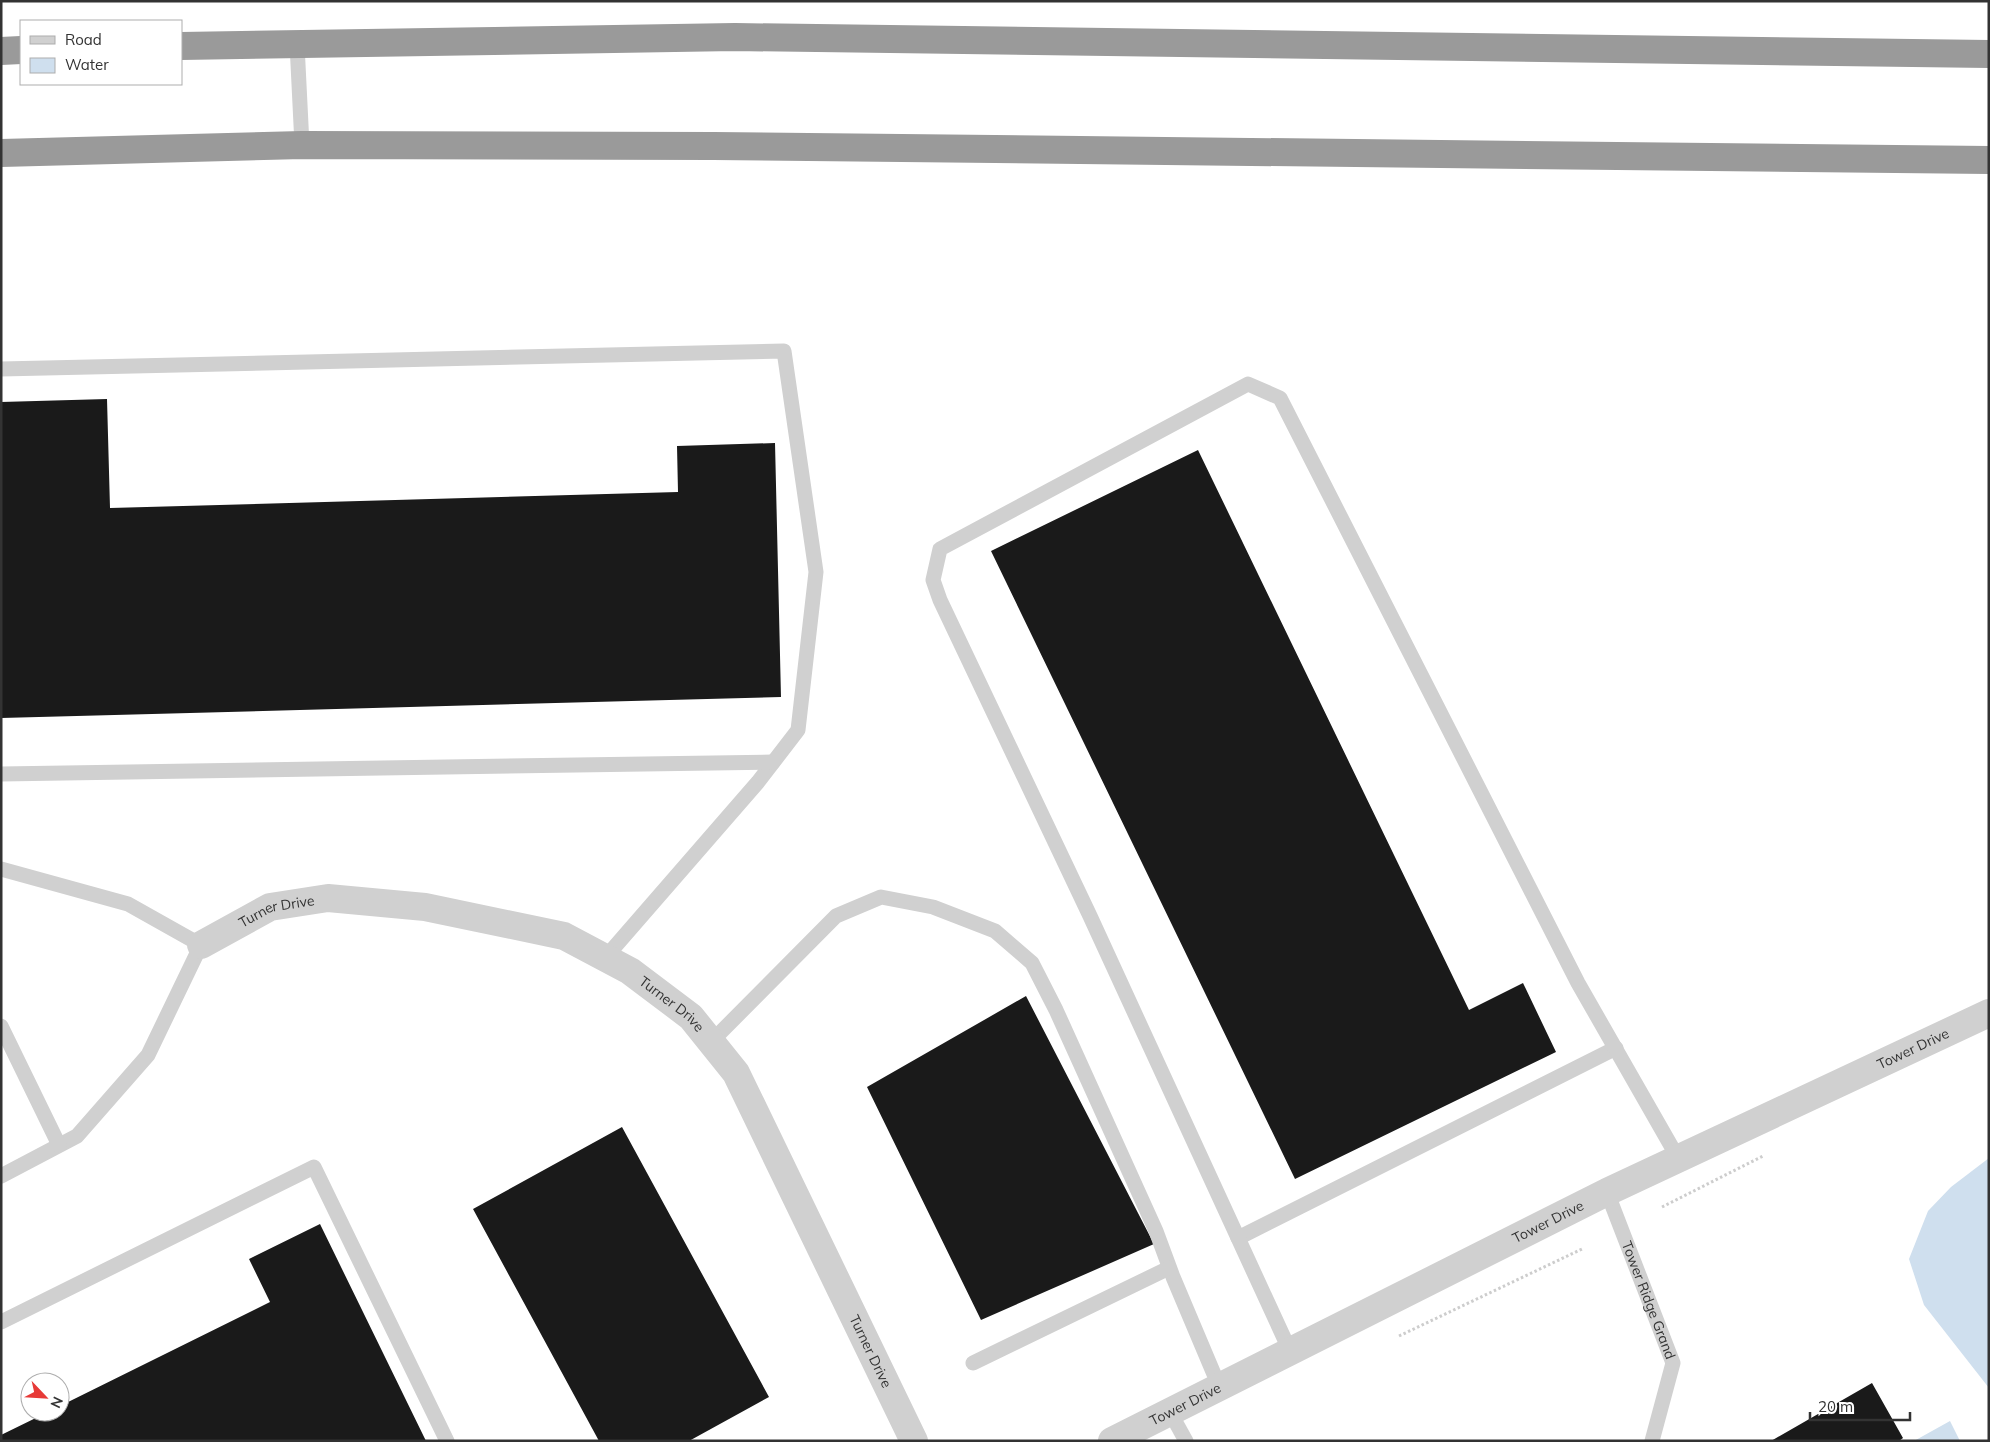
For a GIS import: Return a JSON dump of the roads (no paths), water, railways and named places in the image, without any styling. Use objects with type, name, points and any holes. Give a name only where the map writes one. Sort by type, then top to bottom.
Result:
[{"type":"highway","points":[[182,46],[735,37],[1989,54]]},
{"type":"highway","points":[[1,51],[20,50]]},
{"type":"highway","points":[[1,153],[302,146],[713,146],[1989,160]]},
{"type":"street","name":"Turner Drive","points":[[201,945],[270,907],[328,898],[425,907],[564,936],[630,971],[692,1016],[736,1073],[914,1441]]},
{"type":"street","name":"Tower Drive","points":[[1112,1441],[1607,1192],[1989,1013]]},
{"type":"lane","points":[[297,44],[302,146]]},
{"type":"lane","points":[[1,369],[784,351],[816,572],[798,730],[758,782],[605,958]]},
{"type":"lane","points":[[1290,1351],[1090,916],[940,600],[933,580],[940,550],[1248,384],[1280,398],[1578,982],[1678,1158]]},
{"type":"lane","points":[[1,774],[773,762]]},
{"type":"lane","points":[[1,869],[128,904],[201,945],[148,1055],[77,1136],[1,1176]]},
{"type":"lane","points":[[711,1042],[836,916],[880,897],[933,907],[995,931],[1032,963],[1056,1010],[1156,1231],[1169,1268],[1219,1386]]},
{"type":"lane","points":[[1,1026],[59,1145]]},
{"type":"lane","points":[[1238,1238],[1616,1048]]},
{"type":"lane","points":[[1,1322],[314,1167],[447,1441]]},
{"type":"lane","name":"Tower Ridge Grand","points":[[1607,1192],[1674,1364],[1652,1441]]},
{"type":"lane","points":[[973,1363],[1169,1268]]},
{"type":"lane","points":[[1170,1412],[1186,1441]]},
{"type":"water","points":[[1989,1158],[1989,1388],[1924,1305],[1909,1259],[1928,1211],[1951,1187]]},
{"type":"water","points":[[1950,1421],[1960,1441],[1914,1441]]}]
